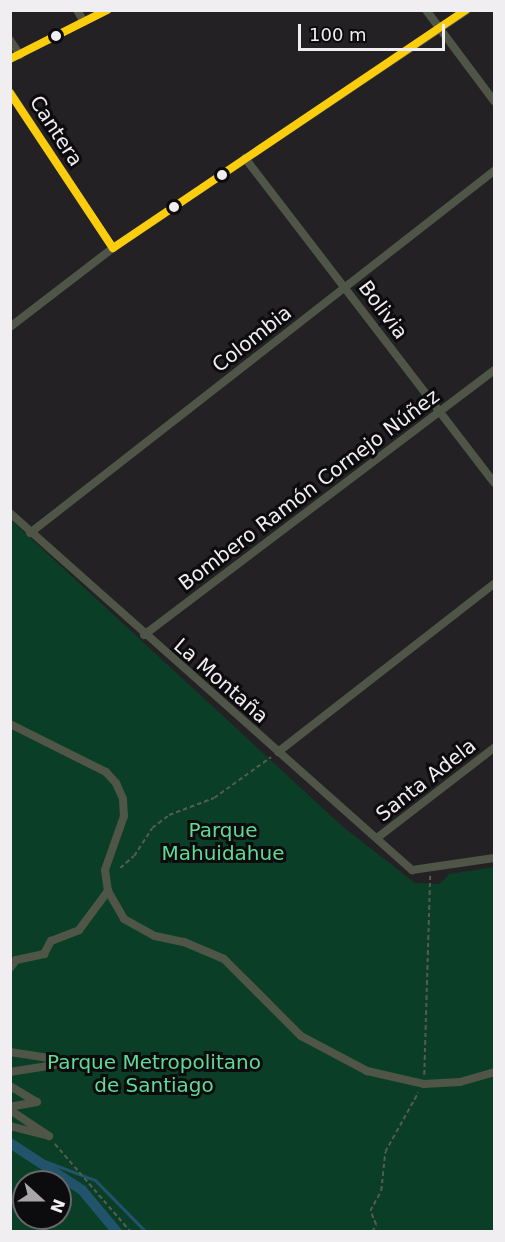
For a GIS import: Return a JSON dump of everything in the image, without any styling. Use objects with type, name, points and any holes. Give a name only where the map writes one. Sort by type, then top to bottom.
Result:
[{"type":"street","points":[[77,10],[84,22]]},
{"type":"street","points":[[10,59],[108,10]]},
{"type":"street","points":[[426,10],[495,101]]},
{"type":"street","points":[[10,327],[113,248],[467,10]]},
{"type":"street","points":[[10,40],[20,55]]},
{"type":"street","name":"Cantera","points":[[10,92],[113,248]]},
{"type":"street","name":"Bolivia","points":[[245,158],[495,483]]},
{"type":"street","name":"Colombia","points":[[30,533],[495,171]]},
{"type":"street","name":"Bombero Ramón Cornejo Núñez","points":[[144,635],[495,370]]},
{"type":"street","name":"La Montaña","points":[[10,513],[144,635],[412,870],[433,867]]},
{"type":"street","points":[[278,752],[495,584]]},
{"type":"street","points":[[10,724],[106,772],[116,783],[123,799],[124,816],[105,870],[108,891],[124,919],[141,930],[211,952],[238,969],[302,1036],[323,1050],[367,1071],[424,1084],[460,1082],[495,1072]]},
{"type":"street","name":"Santa Adela","points":[[377,838],[495,748]]},
{"type":"street","points":[[433,867],[495,858]]},
{"type":"street","points":[[10,968],[16,960],[44,954],[51,941],[80,930],[108,891]]},
{"type":"street","points":[[10,1052],[55,1059],[54,1065],[10,1072]]},
{"type":"street","points":[[10,1086],[37,1102],[10,1108]]},
{"type":"street","points":[[10,1108],[49,1136]]},
{"type":"street","points":[[10,1126],[49,1136]]},
{"type":"path","points":[[120,868],[134,856],[152,828],[169,815],[214,798],[278,752]]},
{"type":"path","points":[[372,1232],[376,1225],[370,1211],[381,1191],[385,1152],[424,1084],[427,891],[433,867]]},
{"type":"path","points":[[49,1136],[71,1166],[131,1232]]},
{"type":"green space","points":[[11,520],[342,826],[415,883],[440,884],[449,874],[494,867],[494,1231],[11,1231]]},
{"type":"waterway","points":[[10,1143],[82,1190],[117,1232]]},
{"type":"waterway","points":[[39,1159],[95,1180],[146,1232]]},
{"type":"transit line","points":[[10,59],[107,10]]},
{"type":"transit line","points":[[10,93],[113,248],[466,10]]},
{"type":"park label","name":"Parque Mahuidahue","points":[[223,842]]},
{"type":"park label","name":"Parque Metropolitano de Santiago","points":[[154,1074]]}]
